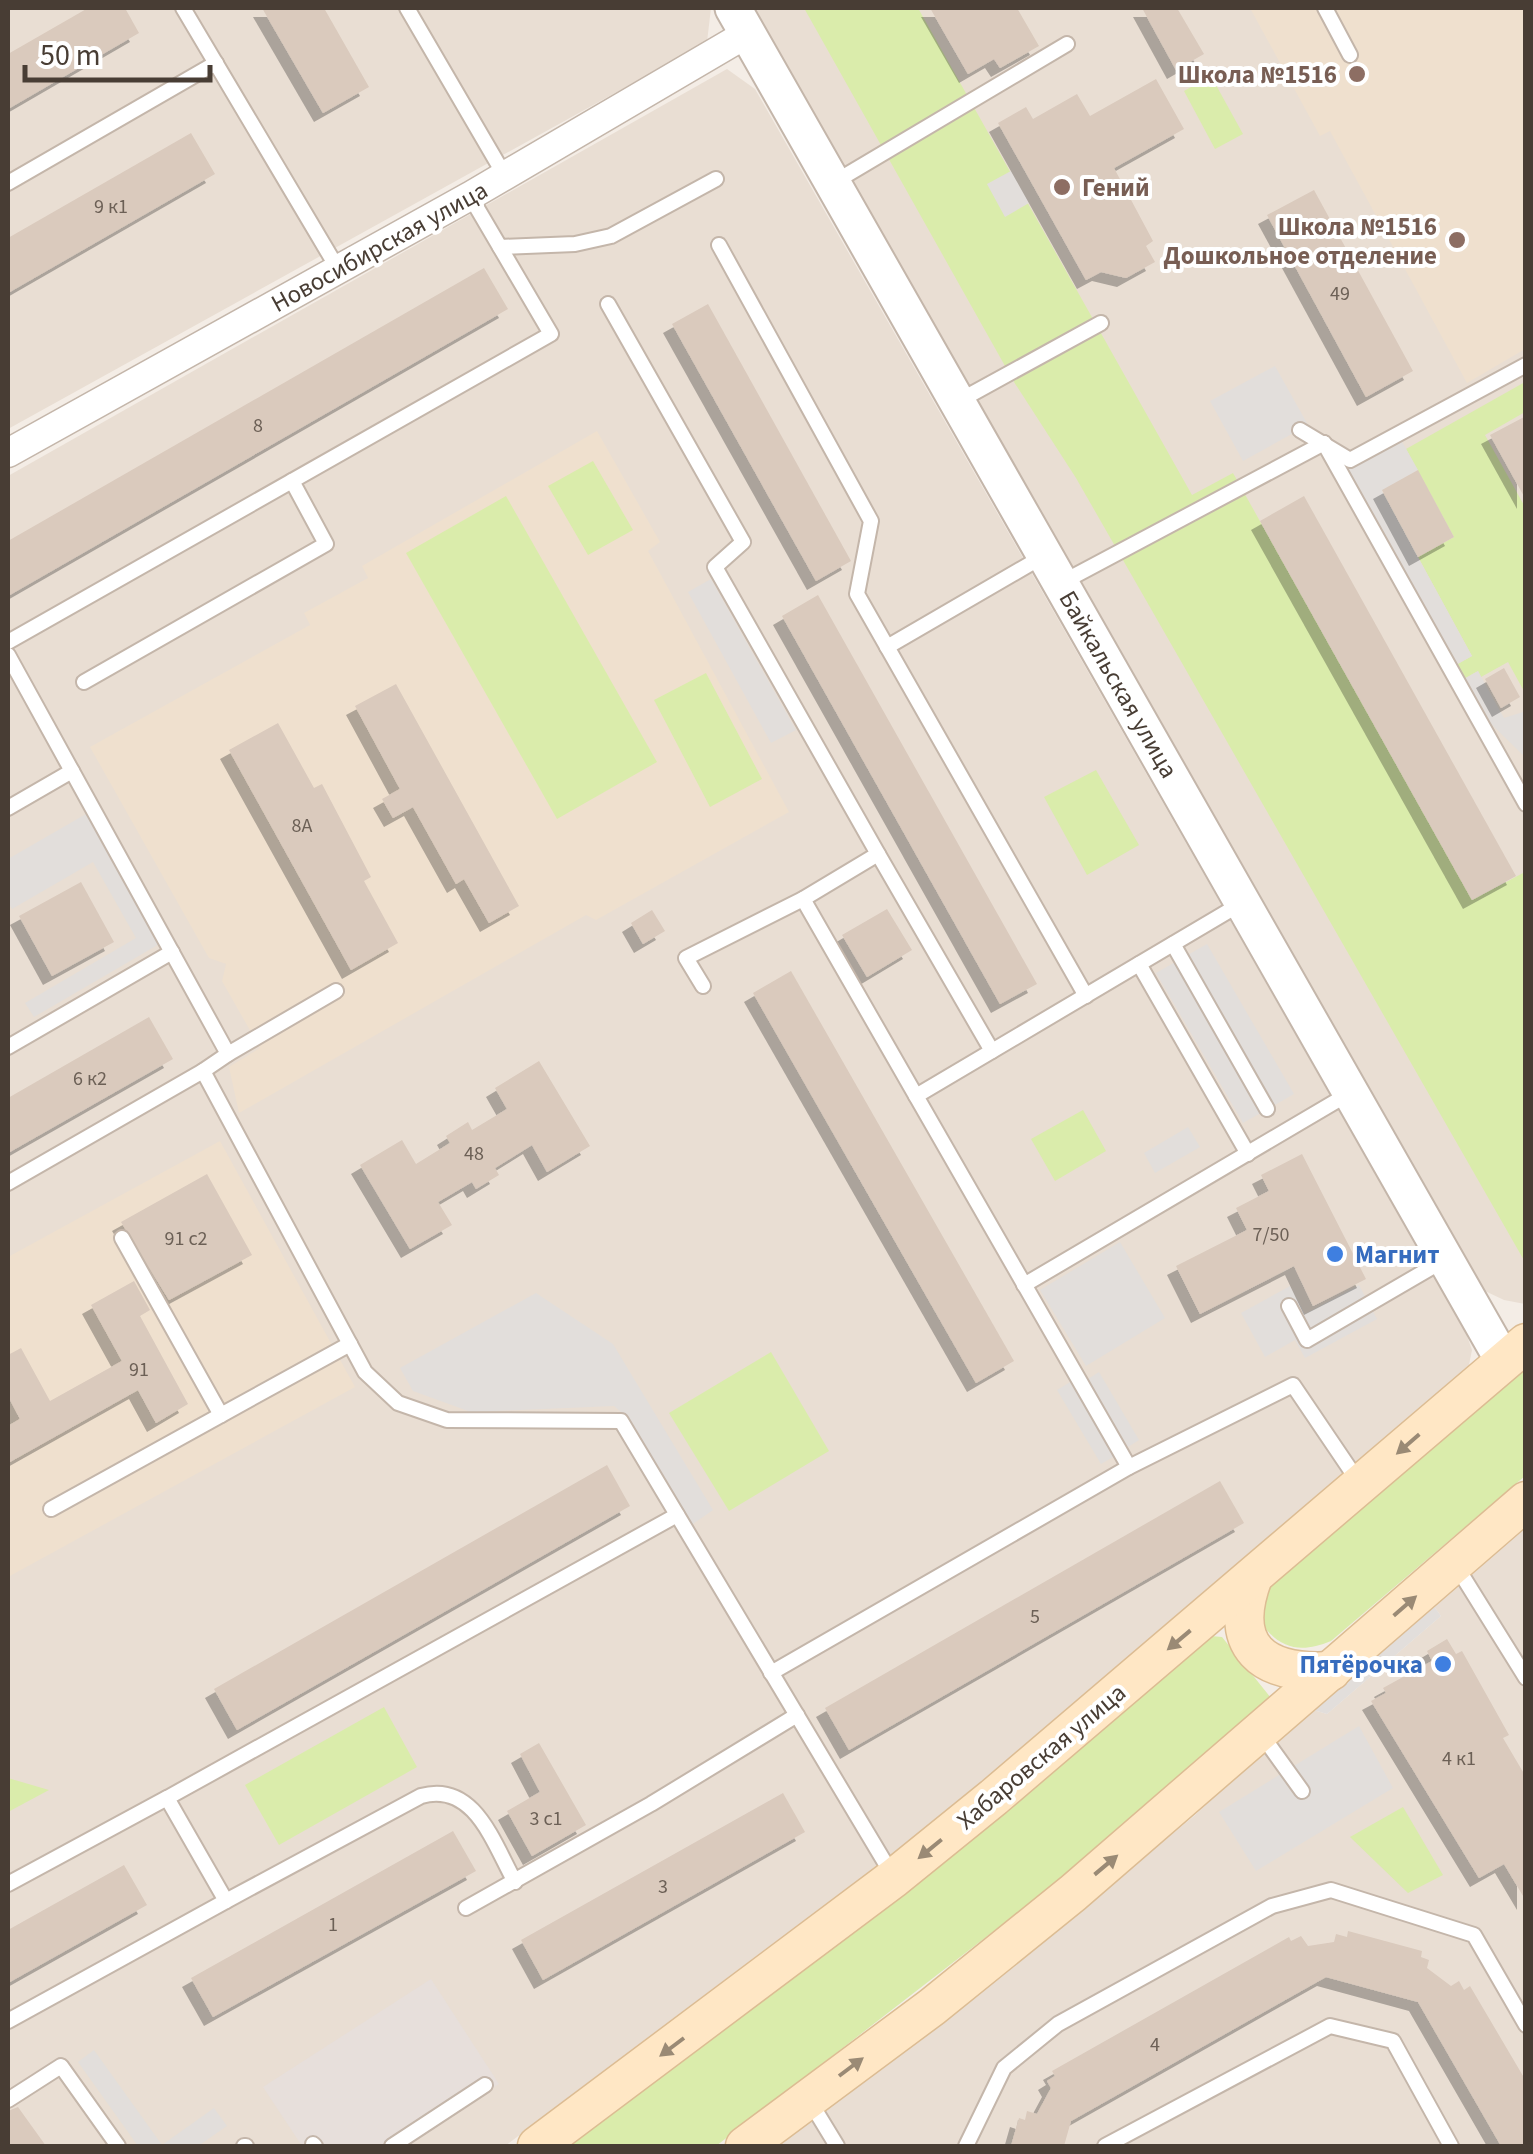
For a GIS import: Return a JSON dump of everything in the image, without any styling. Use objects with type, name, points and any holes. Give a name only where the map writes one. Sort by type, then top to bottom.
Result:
[{"type":"main road","name":"Хабаровская улица","points":[[538,2146],[894,1878],[1515,1352]]},
{"type":"main road","points":[[745,2146],[1074,1893],[1526,1501]]},
{"type":"main road","points":[[1253,1577],[1240,1610],[1250,1641],[1270,1664],[1295,1673],[1331,1670]]},
{"type":"street","name":"Новосибирская улица","points":[[8,453],[505,176],[741,20]]},
{"type":"street","name":"Байкальская улица","points":[[741,20],[1446,1260],[1515,1352]]},
{"type":"lane","points":[[183,8],[338,270]]},
{"type":"lane","points":[[407,8],[505,176]]},
{"type":"lane","points":[[1324,8],[1350,55]]},
{"type":"lane","points":[[833,184],[1067,44]]},
{"type":"lane","points":[[8,183],[216,63]]},
{"type":"lane","points":[[500,247],[575,244],[611,236],[716,179]]},
{"type":"lane","points":[[8,642],[551,334],[470,196]]},
{"type":"lane","points":[[719,245],[871,521],[856,594],[1086,996]]},
{"type":"lane","points":[[608,304],[743,542],[714,567],[992,1051]]},
{"type":"lane","points":[[957,402],[1101,323]]},
{"type":"lane","points":[[1300,430],[1350,460],[1526,365]]},
{"type":"lane","points":[[887,648],[1324,444]]},
{"type":"lane","points":[[1324,444],[1524,796]]},
{"type":"lane","points":[[84,682],[326,544],[292,480]]},
{"type":"lane","points":[[8,655],[228,1054]]},
{"type":"lane","points":[[8,808],[72,771]]},
{"type":"lane","points":[[703,986],[686,958],[803,899],[878,854]]},
{"type":"lane","points":[[803,899],[1129,1468]]},
{"type":"lane","points":[[916,1096],[1243,903]]},
{"type":"lane","points":[[1173,944],[1267,1109]]},
{"type":"lane","points":[[8,1048],[172,952]]},
{"type":"lane","points":[[1139,964],[1248,1154]]},
{"type":"lane","points":[[8,1183],[336,991]]},
{"type":"lane","points":[[203,1071],[366,1372],[398,1403],[447,1420],[621,1422],[894,1878]]},
{"type":"lane","points":[[1024,1285],[1351,1092]]},
{"type":"lane","points":[[122,1238],[221,1415]]},
{"type":"lane","points":[[1289,1306],[1307,1340],[1446,1260]]},
{"type":"lane","points":[[291,1271],[305,1263]]},
{"type":"lane","points":[[51,1509],[350,1344]]},
{"type":"lane","points":[[771,1673],[1129,1468],[1293,1385],[1361,1485]]},
{"type":"lane","points":[[8,1884],[677,1515]]},
{"type":"lane","points":[[1455,1563],[1526,1678]]},
{"type":"lane","points":[[466,1908],[797,1715]]},
{"type":"lane","points":[[1260,1733],[1302,1791]]},
{"type":"lane","points":[[8,2021],[421,1796],[441,1790],[464,1800],[479,1817],[515,1882]]},
{"type":"lane","points":[[168,1798],[226,1901]]},
{"type":"lane","points":[[966,2146],[1004,2068],[1058,2024],[1272,1906],[1332,1890],[1474,1935],[1526,2025]]},
{"type":"lane","points":[[1106,2146],[1330,2026],[1393,2042],[1451,2146]]},
{"type":"lane","points":[[8,2100],[61,2066],[118,2146]]},
{"type":"lane","points":[[392,2146],[486,2086]]},
{"type":"lane","points":[[808,2099],[837,2146]]},
{"type":"shaded area","points":[[8,8],[711,8],[707,42],[8,429]]},
{"type":"shaded area","points":[[751,8],[1525,8],[1525,1304],[1485,1291],[1471,1273]]},
{"type":"shaded area","name":"Школа №1516 Дошкольное отделение","points":[[1250,8],[1525,8],[1525,349],[1467,383],[1330,131],[1320,136]]},
{"type":"shaded area","points":[[727,69],[755,89],[1466,1333],[1472,1350],[1468,1370],[929,1829],[505,2146],[8,2146],[8,476]]},
{"type":"shaded area","points":[[1011,171],[1029,203],[1005,217],[987,184]]},
{"type":"shaded area","points":[[1275,366],[1308,425],[1243,461],[1210,401]]},
{"type":"shaded area","points":[[597,431],[660,542],[648,551],[789,812],[596,920],[586,915],[239,1113],[229,1067],[260,1048],[222,981],[226,964],[209,958],[90,747],[310,625],[304,613],[368,578],[362,566]]},
{"type":"shaded area","points":[[1400,438],[1418,470],[1382,491],[1472,656],[1454,666],[1346,467]]},
{"type":"shaded area","points":[[711,579],[796,730],[771,743],[688,592]]},
{"type":"shaded area","points":[[1478,671],[1504,718],[1523,712],[1525,757],[1487,720],[1462,680]]},
{"type":"shaded area","points":[[86,814],[161,943],[34,1017],[25,1003],[136,938],[93,862],[12,909],[8,902],[8,859]]},
{"type":"shaded area","points":[[1207,944],[1294,1094],[1243,1123],[1156,973]]},
{"type":"shaded area","points":[[1188,1127],[1200,1147],[1155,1173],[1144,1153]]},
{"type":"shaded area","points":[[220,1141],[355,1387],[8,1577],[8,1257]]},
{"type":"shaded area","points":[[1120,1242],[1165,1318],[1086,1366],[1040,1290]]},
{"type":"shaded area","points":[[1359,1285],[1377,1319],[1305,1358],[1295,1340],[1265,1357],[1241,1313],[1290,1286],[1305,1314]]},
{"type":"shaded area","points":[[536,1293],[613,1344],[713,1510],[690,1526],[628,1418],[614,1406],[471,1412],[413,1391],[400,1368]]},
{"type":"shaded area","points":[[1099,1372],[1139,1440],[1128,1447],[1088,1379]]},
{"type":"shaded area","points":[[1072,1381],[1115,1456],[1101,1464],[1057,1390]]},
{"type":"shaded area","points":[[1525,1525],[1525,2146],[773,2146],[1081,1910],[1194,1816],[1310,1709],[1327,1714],[1441,1616],[1433,1605]]},
{"type":"shaded area","points":[[1433,1605],[1441,1616],[1327,1714],[1310,1709]]},
{"type":"shaded area","points":[[1359,1726],[1393,1788],[1256,1871],[1219,1812]]},
{"type":"shaded area","points":[[431,1979],[499,2084],[402,2146],[302,2146],[263,2087]]},
{"type":"shaded area","points":[[94,2050],[162,2145],[214,2108],[227,2126],[198,2146],[138,2146],[78,2062]]},
{"type":"green space","points":[[804,8],[918,8],[1192,495],[1233,473],[1472,900],[1525,872],[1525,1262],[1076,478],[1014,382]]},
{"type":"green space","points":[[1211,76],[1243,134],[1215,149],[1184,91]]},
{"type":"green space","points":[[1525,382],[1525,412],[1485,435],[1525,507],[1525,693],[1508,662],[1481,677],[1478,671],[1462,680],[1454,666],[1472,656],[1418,557],[1454,537],[1406,449]]},
{"type":"green space","points":[[593,461],[633,530],[588,555],[548,486]]},
{"type":"green space","points":[[506,496],[657,762],[557,819],[406,553]]},
{"type":"green space","points":[[706,673],[762,779],[710,807],[654,700]]},
{"type":"green space","points":[[1096,770],[1139,845],[1087,875],[1044,797]]},
{"type":"green space","points":[[1083,1110],[1106,1151],[1055,1181],[1031,1139]]},
{"type":"green space","points":[[771,1352],[829,1451],[729,1511],[669,1413]]},
{"type":"green space","points":[[1525,1366],[1525,1476],[1331,1641],[1293,1647],[1269,1633],[1262,1624],[1268,1580]]},
{"type":"green space","points":[[1211,1636],[1222,1637],[1271,1698],[1057,1882],[716,2146],[567,2146],[908,1889]]},
{"type":"green space","points":[[384,1707],[417,1767],[279,1845],[245,1785]]},
{"type":"green space","points":[[8,1778],[49,1790],[8,1812]]},
{"type":"green space","points":[[1403,1807],[1443,1875],[1408,1893],[1350,1837]]},
{"type":"building","points":[[88,8],[125,8],[139,33],[8,109],[8,54]]},
{"type":"building","points":[[262,8],[324,8],[369,87],[323,113]]},
{"type":"building","points":[[930,8],[1017,8],[1039,46],[1000,68],[994,59],[968,74]]},
{"type":"building","points":[[1142,8],[1177,8],[1204,54],[1176,70]]},
{"type":"building","points":[[1156,79],[1184,129],[1114,168],[1153,241],[1146,246],[1155,262],[1126,278],[1101,272],[1086,280],[998,123],[1026,107],[1033,119],[1077,94],[1090,116]]},
{"type":"building","points":[[191,133],[215,174],[8,293],[8,238]]},
{"type":"building","points":[[1314,190],[1413,371],[1366,397],[1267,215]]},
{"type":"building","points":[[484,268],[508,309],[8,596],[8,541]]},
{"type":"building","points":[[708,304],[851,561],[816,581],[672,324]]},
{"type":"building","points":[[1526,416],[1526,500],[1490,435]]},
{"type":"building","points":[[1418,470],[1454,537],[1418,557],[1382,490]]},
{"type":"building","points":[[1304,496],[1516,876],[1472,900],[1260,521]]},
{"type":"building","points":[[818,595],[1037,984],[1000,1004],[782,616]]},
{"type":"building","points":[[1504,668],[1520,697],[1501,708],[1485,679]]},
{"type":"building","points":[[396,684],[519,906],[489,923],[464,879],[456,884],[413,807],[393,818],[382,799],[400,789],[355,706]]},
{"type":"building","points":[[278,723],[314,788],[322,784],[371,877],[364,881],[398,943],[351,970],[229,750]]},
{"type":"building","points":[[81,882],[114,942],[52,976],[19,916]]},
{"type":"building","points":[[887,909],[912,950],[867,977],[842,935]]},
{"type":"building","points":[[652,910],[665,931],[643,944],[631,923]]},
{"type":"building","points":[[791,971],[1014,1361],[976,1383],[753,993]]},
{"type":"building","points":[[149,1017],[173,1059],[8,1153],[8,1098]]},
{"type":"building","points":[[539,1061],[590,1146],[547,1172],[532,1145],[495,1168],[499,1175],[476,1189],[472,1182],[438,1202],[452,1225],[410,1249],[360,1165],[402,1140],[416,1164],[450,1143],[446,1136],[468,1122],[472,1130],[507,1109],[495,1088]]},
{"type":"building","points":[[1302,1154],[1366,1279],[1313,1306],[1294,1266],[1200,1314],[1176,1266],[1247,1230],[1236,1208],[1269,1191],[1261,1175]]},
{"type":"building","points":[[207,1174],[252,1255],[169,1300],[121,1222]]},
{"type":"building","points":[[134,1281],[150,1310],[140,1316],[188,1404],[156,1423],[138,1390],[8,1463],[8,1426],[20,1419],[8,1396],[8,1355],[21,1348],[50,1401],[122,1361],[91,1305]]},
{"type":"building","points":[[607,1465],[630,1506],[237,1730],[214,1689]]},
{"type":"building","points":[[1220,1481],[1244,1523],[849,1750],[825,1708]]},
{"type":"building","points":[[1447,1639],[1456,1654],[1462,1651],[1509,1735],[1503,1738],[1526,1777],[1526,1901],[1504,1864],[1479,1878],[1371,1701],[1386,1693],[1383,1688],[1432,1661],[1427,1651]]},
{"type":"building","points":[[539,1743],[586,1825],[532,1856],[507,1811],[540,1792],[520,1754]]},
{"type":"building","points":[[783,1793],[805,1832],[543,1980],[521,1940]]},
{"type":"building","points":[[453,1831],[476,1871],[213,2017],[191,1978]]},
{"type":"building","points":[[124,1865],[147,1905],[8,1983],[8,1930]]},
{"type":"building","points":[[1348,1931],[1422,1951],[1421,1957],[1429,1960],[1427,1968],[1451,1986],[1459,1981],[1464,1990],[1470,1986],[1526,2081],[1526,2146],[1501,2146],[1418,2002],[1326,1977],[1071,2121],[1064,2146],[1011,2146],[1019,2118],[1025,2120],[1027,2111],[1037,2114],[1051,2088],[1047,2081],[1055,2076],[1052,2071],[1289,1937],[1291,1941],[1301,1936],[1308,1946],[1334,1942],[1336,1934],[1347,1937]]},
{"type":"building","points":[[18,2107],[46,2146],[8,2146],[8,2111]]},
{"type":"place","name":"Школа №1516","points":[[1357,74]]},
{"type":"place","name":"Гений","points":[[1062,187]]},
{"type":"place","name":"Школа №1516 Дошкольное отделение","points":[[1457,240]]},
{"type":"place","name":"Магнит","points":[[1335,1254]]},
{"type":"place","name":"Пятёрочка","points":[[1443,1664]]}]
